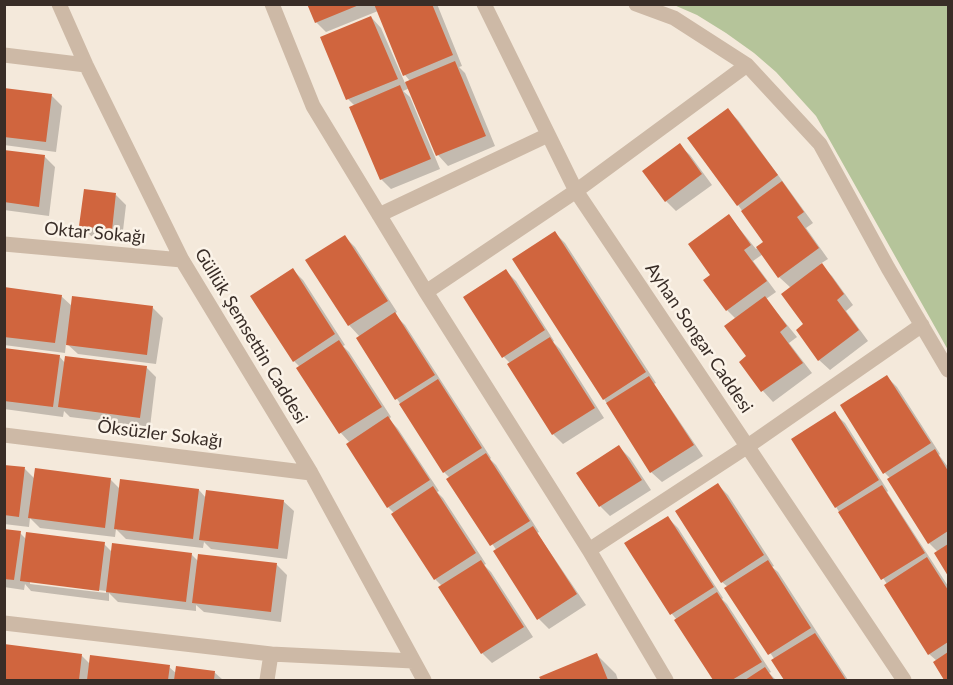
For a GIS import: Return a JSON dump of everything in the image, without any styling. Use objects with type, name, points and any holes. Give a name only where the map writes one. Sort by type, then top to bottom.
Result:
[{"type":"street","name":"Güllük Şemsettin Caddesi","points":[[59,4],[86,65],[182,261],[311,473],[424,681]]},
{"type":"street","points":[[272,4],[313,106],[426,292],[589,550],[666,681]]},
{"type":"street","name":"Ayhan Songar Caddesi","points":[[484,4],[576,191],[904,681]]},
{"type":"street","points":[[636,4],[674,18],[747,65],[820,144],[888,268],[948,370]]},
{"type":"street","points":[[4,55],[86,65]]},
{"type":"street","points":[[426,292],[576,191],[747,65]]},
{"type":"street","points":[[379,215],[549,135]]},
{"type":"street","name":"Oktar Sokağı","points":[[4,244],[182,261]]},
{"type":"street","points":[[589,550],[748,446],[922,326]]},
{"type":"street","name":"Öksüzler Sokağı","points":[[4,435],[311,473]]},
{"type":"street","points":[[4,623],[271,654],[413,661]]},
{"type":"street","points":[[267,681],[271,654]]},
{"type":"green space","points":[[674,5],[948,5],[948,350],[816,116],[776,72],[754,53],[697,15]]},
{"type":"building","points":[[307,4],[359,4],[359,5],[315,23]]},
{"type":"building","points":[[374,4],[432,4],[453,55],[403,76]]},
{"type":"building","points":[[371,16],[398,79],[346,100],[320,37]]},
{"type":"building","points":[[455,61],[486,136],[436,156],[405,82]]},
{"type":"building","points":[[400,85],[431,159],[380,180],[349,107]]},
{"type":"building","points":[[4,88],[52,94],[46,142],[4,137]]},
{"type":"building","points":[[728,108],[778,175],[737,206],[687,138]]},
{"type":"building","points":[[680,143],[702,174],[665,202],[642,171]]},
{"type":"building","points":[[4,150],[45,155],[39,207],[4,202]]},
{"type":"building","points":[[782,181],[804,212],[797,217],[819,248],[778,278],[756,247],[763,242],[741,211]]},
{"type":"building","points":[[84,189],[116,193],[112,230],[79,226]]},
{"type":"building","points":[[729,214],[751,245],[744,250],[767,281],[726,311],[703,280],[710,275],[688,244]]},
{"type":"building","points":[[555,231],[646,372],[603,400],[512,259]]},
{"type":"building","points":[[345,235],[388,301],[348,326],[305,260]]},
{"type":"building","points":[[822,263],[844,294],[837,300],[859,330],[818,361],[796,330],[803,324],[781,294]]},
{"type":"building","points":[[293,268],[335,334],[293,362],[250,296]]},
{"type":"building","points":[[506,269],[545,330],[502,358],[463,297]]},
{"type":"building","points":[[4,287],[62,295],[55,343],[4,337]]},
{"type":"building","points":[[72,296],[153,306],[147,355],[66,345]]},
{"type":"building","points":[[765,296],[787,326],[780,332],[803,363],[761,392],[739,362],[746,356],[724,326]]},
{"type":"building","points":[[395,312],[435,375],[395,400],[356,338]]},
{"type":"building","points":[[550,337],[595,408],[552,435],[507,364]]},
{"type":"building","points":[[339,340],[382,407],[339,434],[296,368]]},
{"type":"building","points":[[4,348],[60,355],[53,407],[4,401]]},
{"type":"building","points":[[65,356],[147,366],[140,418],[58,407]]},
{"type":"building","points":[[887,375],[931,443],[883,474],[840,405]]},
{"type":"building","points":[[649,376],[694,445],[650,473],[606,403]]},
{"type":"building","points":[[438,379],[482,448],[443,473],[399,404]]},
{"type":"building","points":[[835,411],[879,480],[835,508],[791,439]]},
{"type":"building","points":[[388,416],[430,480],[387,508],[346,444]]},
{"type":"building","points":[[619,445],[642,480],[599,507],[576,473]]},
{"type":"building","points":[[935,449],[948,471],[948,531],[928,544],[887,479]]},
{"type":"building","points":[[486,453],[530,521],[490,546],[446,479]]},
{"type":"building","points":[[4,465],[25,467],[19,517],[4,515]]},
{"type":"building","points":[[35,468],[111,478],[105,528],[28,518]]},
{"type":"building","points":[[120,479],[199,489],[193,539],[114,529]]},
{"type":"building","points":[[718,483],[764,555],[721,583],[675,511]]},
{"type":"building","points":[[882,485],[925,553],[881,580],[838,512]]},
{"type":"building","points":[[433,486],[476,553],[434,580],[391,514]]},
{"type":"building","points":[[206,490],[284,500],[278,549],[199,540]]},
{"type":"building","points":[[668,516],[714,587],[670,615],[624,543]]},
{"type":"building","points":[[533,526],[577,594],[537,620],[493,551]]},
{"type":"building","points":[[4,529],[21,531],[14,580],[4,579]]},
{"type":"building","points":[[26,532],[105,542],[99,591],[20,581]]},
{"type":"building","points":[[112,543],[192,553],[186,602],[106,592]]},
{"type":"building","points":[[948,544],[948,576],[934,553]]},
{"type":"building","points":[[198,554],[277,563],[271,612],[192,603]]},
{"type":"building","points":[[927,557],[948,590],[948,642],[928,655],[884,585]]},
{"type":"building","points":[[481,560],[524,627],[481,654],[438,587]]},
{"type":"building","points":[[768,560],[811,628],[768,655],[724,588]]},
{"type":"building","points":[[717,592],[762,662],[732,680],[713,680],[674,620]]},
{"type":"building","points":[[815,633],[846,680],[784,680],[771,660]]},
{"type":"building","points":[[4,644],[82,654],[79,680],[4,680]]},
{"type":"building","points":[[948,652],[948,680],[944,680],[933,662]]},
{"type":"building","points":[[597,653],[608,680],[541,680],[539,677]]},
{"type":"building","points":[[90,655],[170,665],[168,680],[87,680]]},
{"type":"building","points":[[176,666],[215,671],[214,680],[174,680]]},
{"type":"building","points":[[765,667],[774,680],[745,680]]}]
